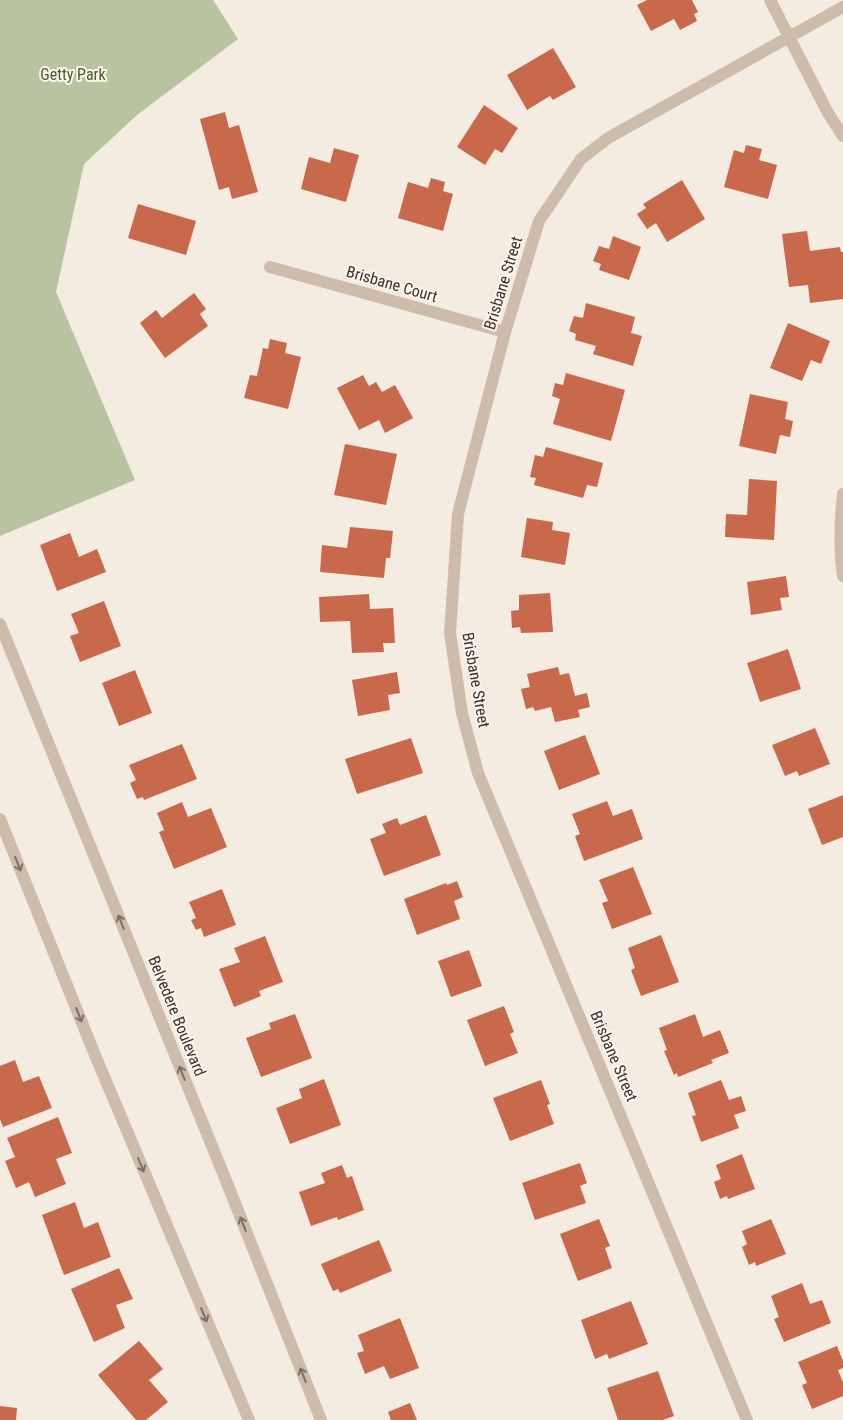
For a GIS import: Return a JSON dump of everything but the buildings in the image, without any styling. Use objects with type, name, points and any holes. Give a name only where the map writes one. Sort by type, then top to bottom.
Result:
[{"type":"street","points":[[770,0],[828,113],[843,136]]},
{"type":"street","name":"Brisbane Street","points":[[747,1420],[478,773],[462,713],[450,632],[458,514],[505,332],[539,221],[582,160],[608,138],[843,7]]},
{"type":"street","name":"Brisbane Court","points":[[270,267],[505,332]]},
{"type":"street","points":[[843,494],[840,554],[843,576]]},
{"type":"street","name":"Belvedere Boulevard","points":[[0,624],[321,1420]]},
{"type":"street","points":[[0,819],[95,1055],[250,1420]]},
{"type":"green space","name":"Getty Park","points":[[0,0],[213,0],[238,39],[137,115],[84,164],[56,292],[135,480],[0,536]]}]
